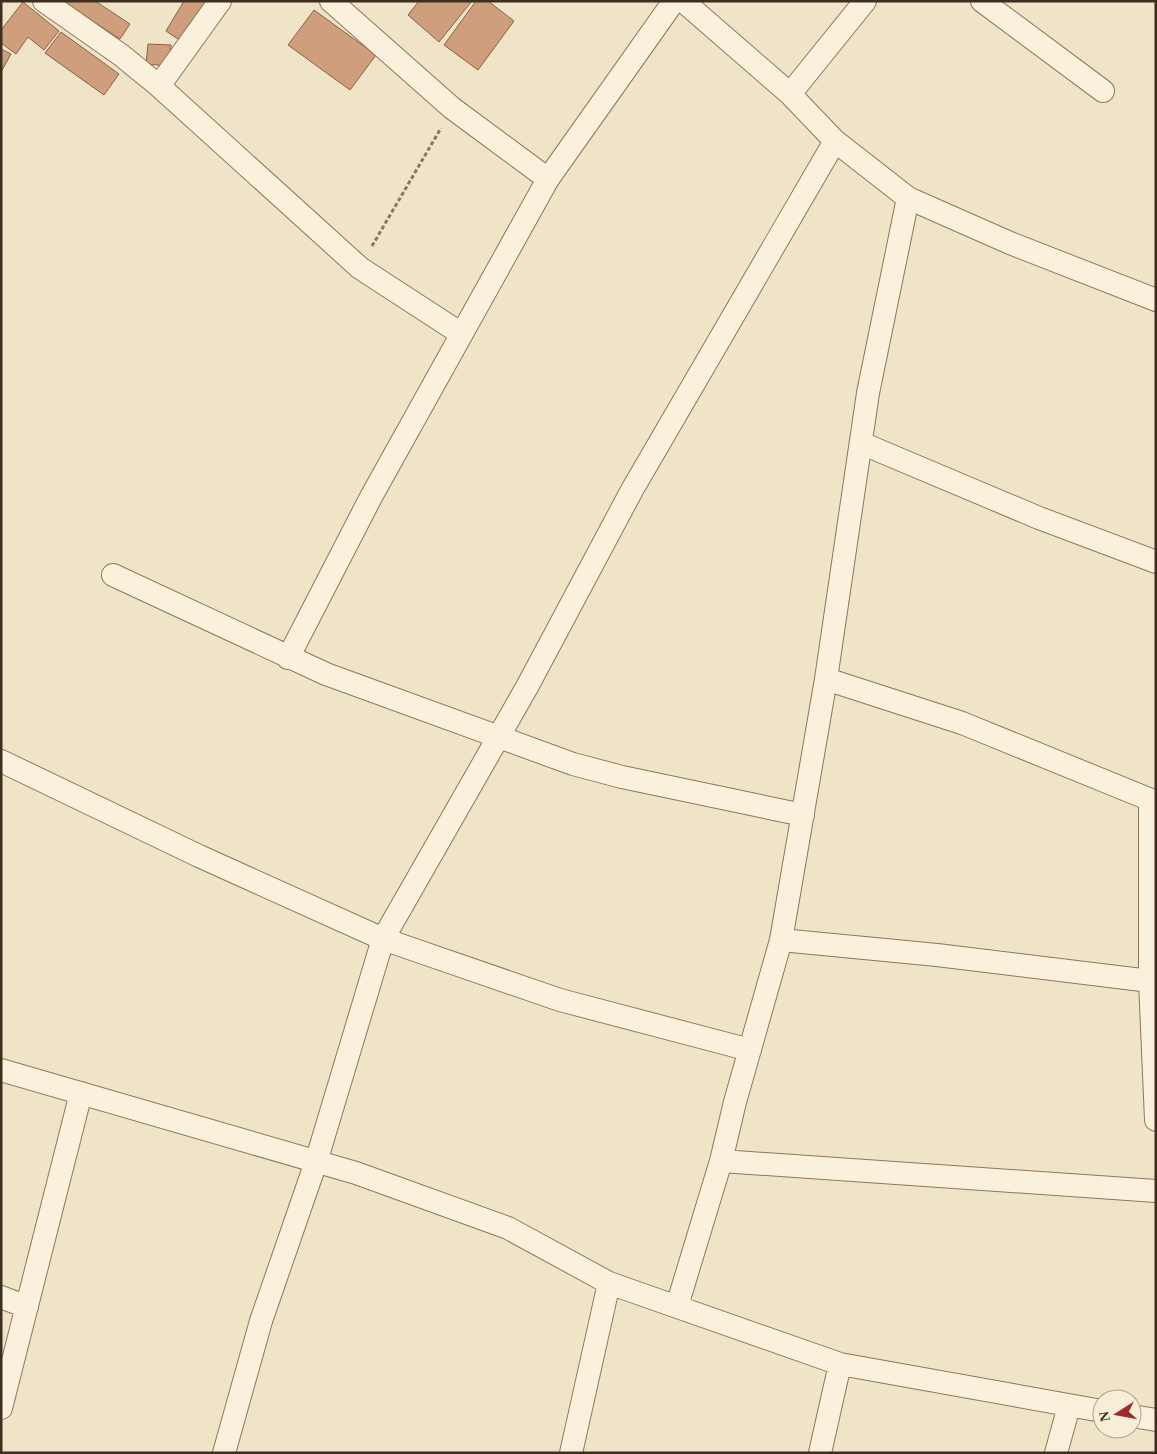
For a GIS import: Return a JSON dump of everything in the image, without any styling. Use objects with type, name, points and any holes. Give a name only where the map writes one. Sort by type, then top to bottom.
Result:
[{"type":"street","points":[[44,1],[121,55],[159,86],[360,268],[460,333]]},
{"type":"street","points":[[159,86],[220,1]]},
{"type":"street","points":[[331,1],[452,108],[548,179]]},
{"type":"street","points":[[288,658],[371,497],[460,333],[548,179],[674,1]]},
{"type":"street","points":[[683,1],[790,94],[835,141],[908,198],[1010,243],[1156,300]]},
{"type":"street","points":[[790,94],[865,1]]},
{"type":"street","points":[[982,1],[1103,91]]},
{"type":"street","points":[[224,1453],[261,1321],[316,1162],[383,938],[496,738],[527,687],[632,490],[835,141]]},
{"type":"street","points":[[676,1306],[721,1161],[781,940],[826,679],[868,393],[908,198]]},
{"type":"street","points":[[861,443],[1039,518],[1156,562]]},
{"type":"street","points":[[113,574],[288,658],[496,738],[573,764],[622,777],[803,815]]},
{"type":"street","points":[[826,679],[962,723],[1153,801],[1150,981],[1156,1120]]},
{"type":"street","points":[[1,761],[199,856],[383,938],[560,1000],[750,1050]]},
{"type":"street","points":[[781,940],[937,955],[1150,981]]},
{"type":"street","points":[[1,1070],[356,1173],[508,1228],[609,1283],[840,1364],[1092,1409]]},
{"type":"street","points":[[1,1408],[81,1093]]},
{"type":"street","points":[[721,1161],[1156,1190]]},
{"type":"street","points":[[571,1453],[609,1283]]},
{"type":"street","points":[[1,1297],[27,1306]]},
{"type":"street","points":[[820,1453],[840,1364]]},
{"type":"street","points":[[1056,1453],[1069,1406]]},
{"type":"street","points":[[1142,1418],[1156,1420]]},
{"type":"path","points":[[360,268],[452,108]]},
{"type":"building","points":[[62,1],[95,1],[130,24],[120,39]]},
{"type":"building","points":[[184,1],[209,1],[184,43],[166,31]]},
{"type":"building","points":[[419,1],[472,1],[439,42],[408,15]]},
{"type":"building","points":[[476,1],[488,1],[514,21],[478,70],[444,45]]},
{"type":"building","points":[[23,2],[59,31],[44,50],[28,37],[16,54],[1,43],[1,30]]},
{"type":"building","points":[[314,10],[376,55],[350,90],[288,45]]},
{"type":"building","points":[[61,32],[119,74],[104,95],[45,53]]},
{"type":"building","points":[[148,44],[171,45],[169,66],[146,64]]},
{"type":"building","points":[[1,49],[11,54],[1,72]]}]
